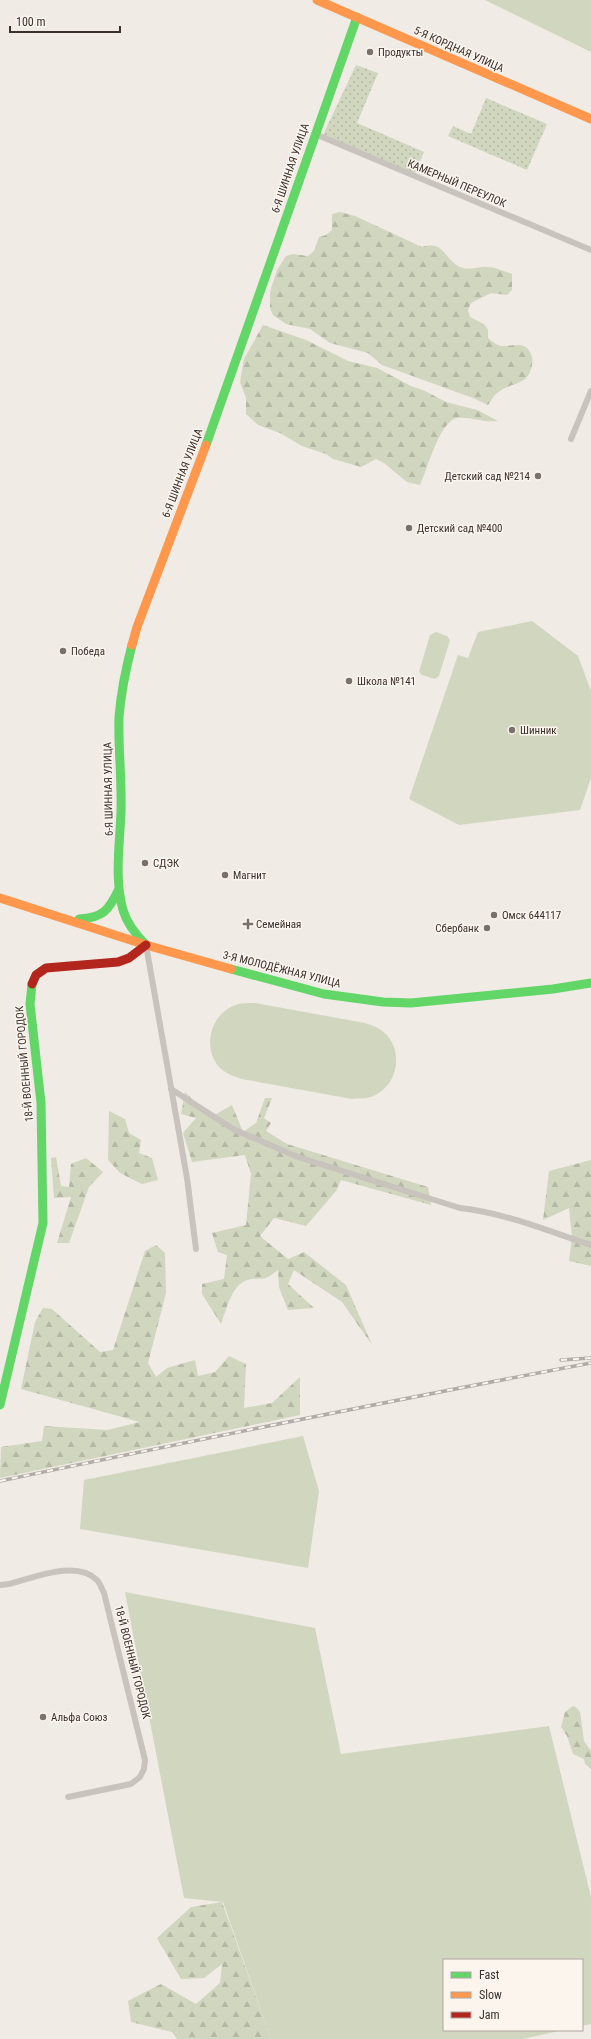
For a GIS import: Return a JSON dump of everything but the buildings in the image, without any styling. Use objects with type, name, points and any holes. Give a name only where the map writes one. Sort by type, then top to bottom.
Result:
[{"type":"main road","name":"5-Я КОРДНАЯ УЛИЦА","points":[[317,0],[591,119]]},
{"type":"main road","name":"6-Я ШИННАЯ УЛИЦА","points":[[146,945],[127,924],[122,910],[119,889],[122,809],[119,727],[123,683],[129,655],[137,627],[219,410],[357,17]]},
{"type":"main road","points":[[72,920],[93,919],[106,913],[112,905],[119,889]]},
{"type":"main road","name":"3-Я МОЛОДЁЖНАЯ УЛИЦА","points":[[0,898],[146,945],[324,994],[383,1002],[410,1003],[552,989],[591,983]]},
{"type":"main road","name":"18-Й ВОЕННЫЙ ГОРОДОК","points":[[0,1405],[36,1256],[44,1209],[41,1103],[30,1004],[31,986],[36,975],[46,968],[118,962],[129,958],[146,945]]},
{"type":"street","name":"КАМЕРНЫЙ ПЕРЕУЛОК","points":[[315,134],[591,250]]},
{"type":"street","points":[[571,439],[591,391]]},
{"type":"street","points":[[146,945],[187,1178],[196,1249]]},
{"type":"street","points":[[171,1089],[233,1129],[298,1157],[460,1208],[481,1210],[516,1220],[591,1245]]},
{"type":"street","name":"18-Й ВОЕННЫЙ ГОРОДОК","points":[[0,1585],[64,1570],[79,1570],[87,1572],[98,1581],[104,1593],[143,1753],[144,1769],[140,1777],[131,1784],[68,1797]]},
{"type":"green space","points":[[485,0],[591,0],[591,52]]},
{"type":"green space","points":[[356,65],[378,73],[357,123],[424,152],[415,173],[323,135]]},
{"type":"green space","points":[[486,98],[547,124],[527,170],[448,136],[453,126],[471,134]]},
{"type":"green space","points":[[340,212],[355,216],[422,247],[435,246],[443,251],[450,260],[460,267],[469,269],[490,267],[512,274],[512,290],[507,295],[491,293],[471,303],[468,310],[470,317],[484,324],[488,330],[488,338],[497,345],[519,345],[530,351],[532,365],[529,375],[521,382],[507,387],[497,393],[488,405],[473,398],[382,365],[368,353],[330,343],[310,329],[286,324],[273,315],[270,308],[270,292],[277,270],[286,256],[293,254],[308,256],[314,251],[319,237],[326,235],[332,230],[332,214]]},
{"type":"green space","points":[[263,325],[306,340],[348,361],[377,368],[446,402],[477,410],[498,421],[457,418],[451,421],[445,427],[440,436],[420,485],[407,482],[384,463],[376,459],[361,467],[333,459],[326,454],[302,446],[280,433],[258,425],[246,414],[246,398],[240,382],[244,359]]},
{"type":"green space","name":"Шинник","points":[[532,621],[578,656],[591,691],[591,778],[580,810],[459,825],[409,799],[458,655],[468,658],[478,632]]},
{"type":"green space","points":[[436,632],[447,636],[450,640],[439,676],[435,679],[422,675],[419,672],[430,635]]},
{"type":"green space","points":[[245,1003],[255,1003],[365,1023],[379,1029],[390,1039],[394,1048],[396,1066],[394,1074],[384,1089],[376,1095],[367,1098],[352,1099],[242,1079],[228,1073],[218,1066],[212,1054],[210,1045],[213,1028],[217,1020],[230,1007]]},
{"type":"green space","points":[[185,1092],[211,1117],[232,1105],[243,1132],[256,1123],[265,1098],[272,1098],[264,1118],[271,1123],[266,1131],[287,1144],[428,1187],[431,1205],[341,1180],[336,1191],[306,1226],[274,1218],[260,1236],[288,1259],[304,1252],[346,1285],[372,1345],[342,1302],[294,1270],[288,1284],[314,1308],[288,1310],[279,1287],[278,1270],[266,1278],[252,1279],[245,1281],[240,1285],[231,1296],[221,1324],[202,1294],[202,1284],[224,1279],[227,1255],[218,1252],[212,1233],[246,1225],[251,1174],[245,1155],[192,1162],[183,1133],[196,1118],[181,1114]]},
{"type":"green space","points":[[109,1111],[125,1119],[129,1133],[141,1140],[139,1153],[152,1158],[158,1180],[142,1184],[120,1173],[108,1160]]},
{"type":"green space","points":[[56,1157],[61,1186],[69,1187],[71,1164],[86,1158],[103,1172],[89,1187],[69,1243],[57,1243],[71,1197],[54,1198],[51,1158]]},
{"type":"green space","points":[[591,1160],[591,1266],[569,1261],[572,1237],[569,1208],[543,1220],[549,1171]]},
{"type":"green space","points":[[156,1245],[165,1253],[166,1293],[148,1363],[156,1377],[167,1368],[195,1360],[198,1376],[215,1372],[229,1356],[246,1364],[244,1408],[272,1403],[300,1377],[300,1415],[0,1478],[1,1447],[42,1441],[44,1426],[107,1430],[140,1422],[21,1389],[35,1322],[43,1308],[52,1309],[100,1352],[113,1350],[145,1251]]},
{"type":"green space","points":[[303,1436],[319,1491],[308,1568],[80,1529],[84,1480]]},
{"type":"green space","points":[[125,1592],[315,1628],[341,1754],[549,1726],[591,1897],[591,2024],[583,2026],[583,1959],[443,1959],[443,2031],[559,2031],[523,2039],[271,2039],[223,1902],[184,1898]]},
{"type":"green space","points":[[573,1706],[580,1712],[584,1741],[591,1751],[591,1769],[585,1764],[584,1759],[573,1754],[567,1736],[561,1727],[565,1712]]},
{"type":"green space","points":[[222,1902],[271,2039],[177,2039],[172,2032],[131,2022],[128,2001],[161,1984],[196,2004],[220,1983],[222,1964],[204,1978],[181,1979],[157,1938],[191,1907]]},
{"type":"railway","points":[[561,1360],[591,1358]]},
{"type":"railway","points":[[0,1481],[296,1420],[591,1363]]},
{"type":"traffic: fast","points":[[206,445],[357,17]]},
{"type":"traffic: fast","points":[[132,645],[124,680],[119,717],[121,799],[118,873],[120,898],[123,910],[132,929],[146,945]]},
{"type":"traffic: fast","points":[[79,919],[100,915],[112,902],[119,889]]},
{"type":"traffic: fast","points":[[231,969],[324,994],[383,1002],[411,1003],[553,989],[591,983]]},
{"type":"traffic: fast","points":[[0,1405],[43,1223],[41,1103],[30,1004],[32,984]]},
{"type":"traffic: slow","points":[[317,0],[591,119]]},
{"type":"traffic: slow","points":[[132,645],[137,627],[206,445]]},
{"type":"traffic: slow","points":[[0,898],[146,945],[231,969]]},
{"type":"traffic: jam","points":[[32,984],[36,975],[46,968],[118,962],[129,958],[146,945]]},
{"type":"place","name":"Продукты","points":[[370,52]]},
{"type":"place","name":"Детский сад №214","points":[[538,476]]},
{"type":"place","name":"Детский сад №400","points":[[409,528]]},
{"type":"place","name":"Победа","points":[[63,651]]},
{"type":"place","name":"Школа №141","points":[[349,681]]},
{"type":"place","name":"Шинник","points":[[512,730]]},
{"type":"place","name":"СДЭК","points":[[145,863]]},
{"type":"place","name":"Магнит","points":[[225,875]]},
{"type":"place","name":"Омск 644117","points":[[494,915]]},
{"type":"place","name":"Семейная","points":[[248,924]]},
{"type":"place","name":"Сбербанк","points":[[487,928]]},
{"type":"place","name":"Альфа Союз","points":[[43,1717]]}]
